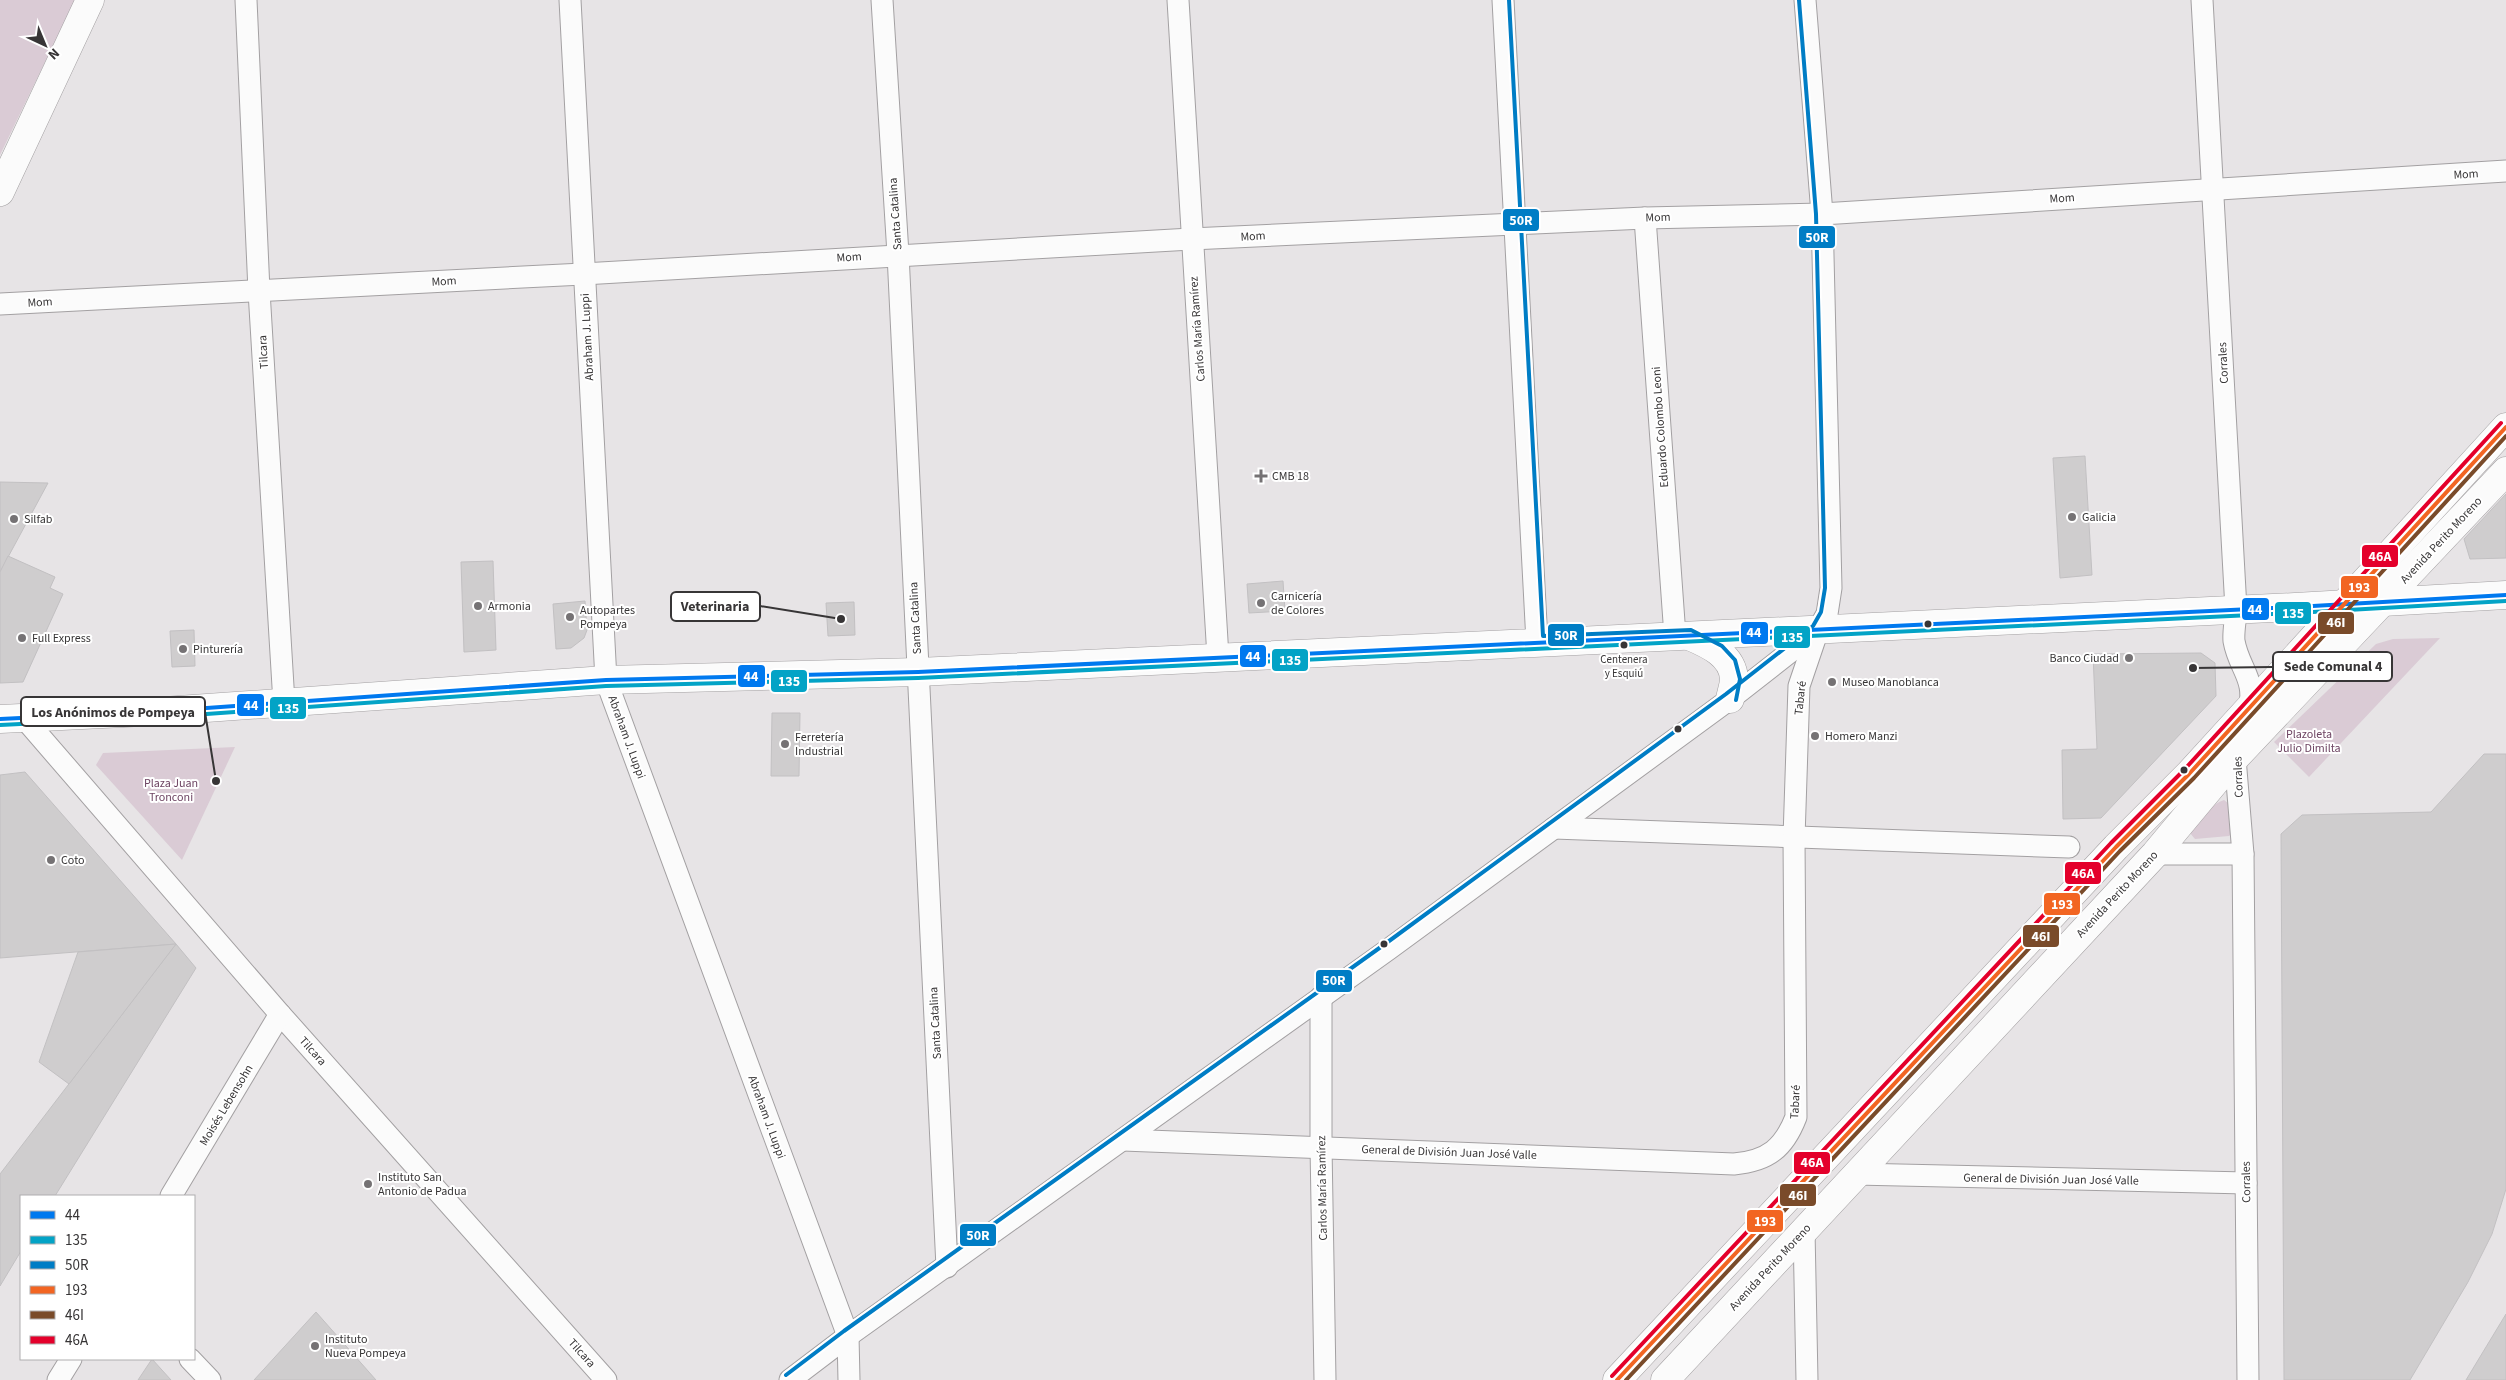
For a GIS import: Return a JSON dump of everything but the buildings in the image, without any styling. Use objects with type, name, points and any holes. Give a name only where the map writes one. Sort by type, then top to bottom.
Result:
[{"type":"main road","points":[[0,192],[90,0]]},
{"type":"main road","points":[[1617,1380],[2116,847],[2189,774],[2250,705],[2506,427]]},
{"type":"main road","name":"Avenida Perito Moreno","points":[[1664,1380],[2155,854],[2235,758],[2506,471]]},
{"type":"main road","points":[[12,719],[284,704],[606,680],[918,672],[1818,630],[1939,622],[2506,595]]},
{"type":"main road","points":[[1682,636],[1711,646],[1729,662],[1734,679],[1730,699]]},
{"type":"street","name":"Tilcara","points":[[246,0],[260,291],[284,704]]},
{"type":"street","name":"Abraham J. Luppi","points":[[570,0],[583,274],[606,680],[848,1336],[850,1380]]},
{"type":"street","name":"Santa Catalina","points":[[882,0],[898,254],[947,1267]]},
{"type":"street","name":"Carlos María Ramírez","points":[[1178,0],[1191,239],[1218,657]]},
{"type":"street","points":[[1503,0],[1537,642]]},
{"type":"street","name":"Tabaré","points":[[1772,1152],[1789,1137],[1796,1117],[1794,838],[1799,686],[1818,630],[1827,614],[1831,588],[1822,214],[1805,0]]},
{"type":"street","name":"Corrales","points":[[2202,0],[2214,188],[2236,609],[2234,641],[2249,678],[2250,705],[2235,758],[2243,854],[2248,1380]]},
{"type":"street","name":"Mom","points":[[0,304],[583,274],[898,254],[1191,239],[1645,218],[1822,214],[2506,171]]},
{"type":"street","name":"Eduardo Colombo Leoni","points":[[1645,218],[1682,636]]},
{"type":"street","points":[[790,1380],[848,1336],[947,1267],[1554,828],[1730,699],[1818,630]]},
{"type":"street","name":"Tilcara","points":[[12,719],[280,1014],[606,1380]]},
{"type":"street","points":[[1554,828],[2070,847]]},
{"type":"street","points":[[2155,854],[2243,854]]},
{"type":"street","name":"Carlos María Ramírez","points":[[1322,996],[1321,1146],[1325,1380]]},
{"type":"street","name":"Moisés Lebensohn","points":[[172,1195],[280,1014]]},
{"type":"street","name":"General de División Juan José Valle","points":[[1123,1140],[1321,1146],[1734,1164],[1754,1162],[1772,1152]]},
{"type":"street","name":"General de División Juan José Valle","points":[[1855,1174],[2246,1183]]},
{"type":"street","points":[[1804,1230],[1807,1380]]},
{"type":"street","points":[[58,1380],[70,1360]]},
{"type":"street","points":[[191,1360],[210,1380]]},
{"type":"green space","points":[[0,0],[75,0],[0,155]]},
{"type":"green space","name":"Plazoleta Julio Dimilta","points":[[2440,638],[2309,777],[2274,742],[2376,644],[2393,639]]},
{"type":"green space","name":"Plaza Juan Tronconi","points":[[235,747],[182,860],[96,765],[103,753]]},
{"type":"green space","points":[[2224,800],[2233,807],[2234,831],[2229,836],[2195,839],[2190,833],[2196,824],[2209,809]]},
{"type":"transit line","name":"50R","points":[[1509,0],[1543,636],[1691,630],[1722,646],[1735,660],[1740,679],[1736,700]]},
{"type":"transit line","name":"50R","points":[[786,1375],[844,1331],[1385,944],[1726,694],[1813,626],[1821,612],[1825,588],[1816,214],[1799,0]]},
{"type":"transit line","name":"46A","points":[[1612,1376],[2111,843],[2184,770],[2501,423]]},
{"type":"transit line","name":"193","points":[[1617,1380],[2116,847],[2189,774],[2506,427]]},
{"type":"transit line","name":"46I","points":[[1626,1380],[2120,851],[2194,778],[2506,436]]},
{"type":"transit line","name":"44","points":[[0,719],[164,711],[606,680],[918,672],[2295,607],[2506,595]]},
{"type":"transit line","name":"135","points":[[0,725],[164,717],[606,686],[918,678],[2295,613],[2506,601]]},
{"type":"place","name":"CMB 18","points":[[1261,476]]},
{"type":"place","name":"Galicia","points":[[2072,517]]},
{"type":"place","name":"Silfab","points":[[14,519]]},
{"type":"place","name":"Carnicería de Colores","points":[[1261,603]]},
{"type":"place","name":"Armonia","points":[[478,606]]},
{"type":"place","name":"Autopartes Pompeya","points":[[570,617]]},
{"type":"place","name":"Veterinaria","points":[[841,619]]},
{"type":"place","name":"Full Express","points":[[22,638]]},
{"type":"place","name":"Centenera y Esquiú","points":[[1624,645]]},
{"type":"place","name":"Pinturería","points":[[183,649]]},
{"type":"place","name":"Banco Ciudad","points":[[2129,658]]},
{"type":"place","name":"Sede Comunal 4","points":[[2193,668]]},
{"type":"place","name":"Museo Manoblanca","points":[[1832,682]]},
{"type":"place","name":"Homero Manzi","points":[[1815,736]]},
{"type":"place","name":"Ferretería Industrial","points":[[785,744]]},
{"type":"place","name":"Los Anónimos de Pompeya","points":[[216,781]]},
{"type":"place","name":"Coto","points":[[51,860]]},
{"type":"place","name":"Instituto San Antonio de Padua","points":[[368,1184]]},
{"type":"place","name":"Instituto Nueva Pompeya","points":[[315,1346]]}]
